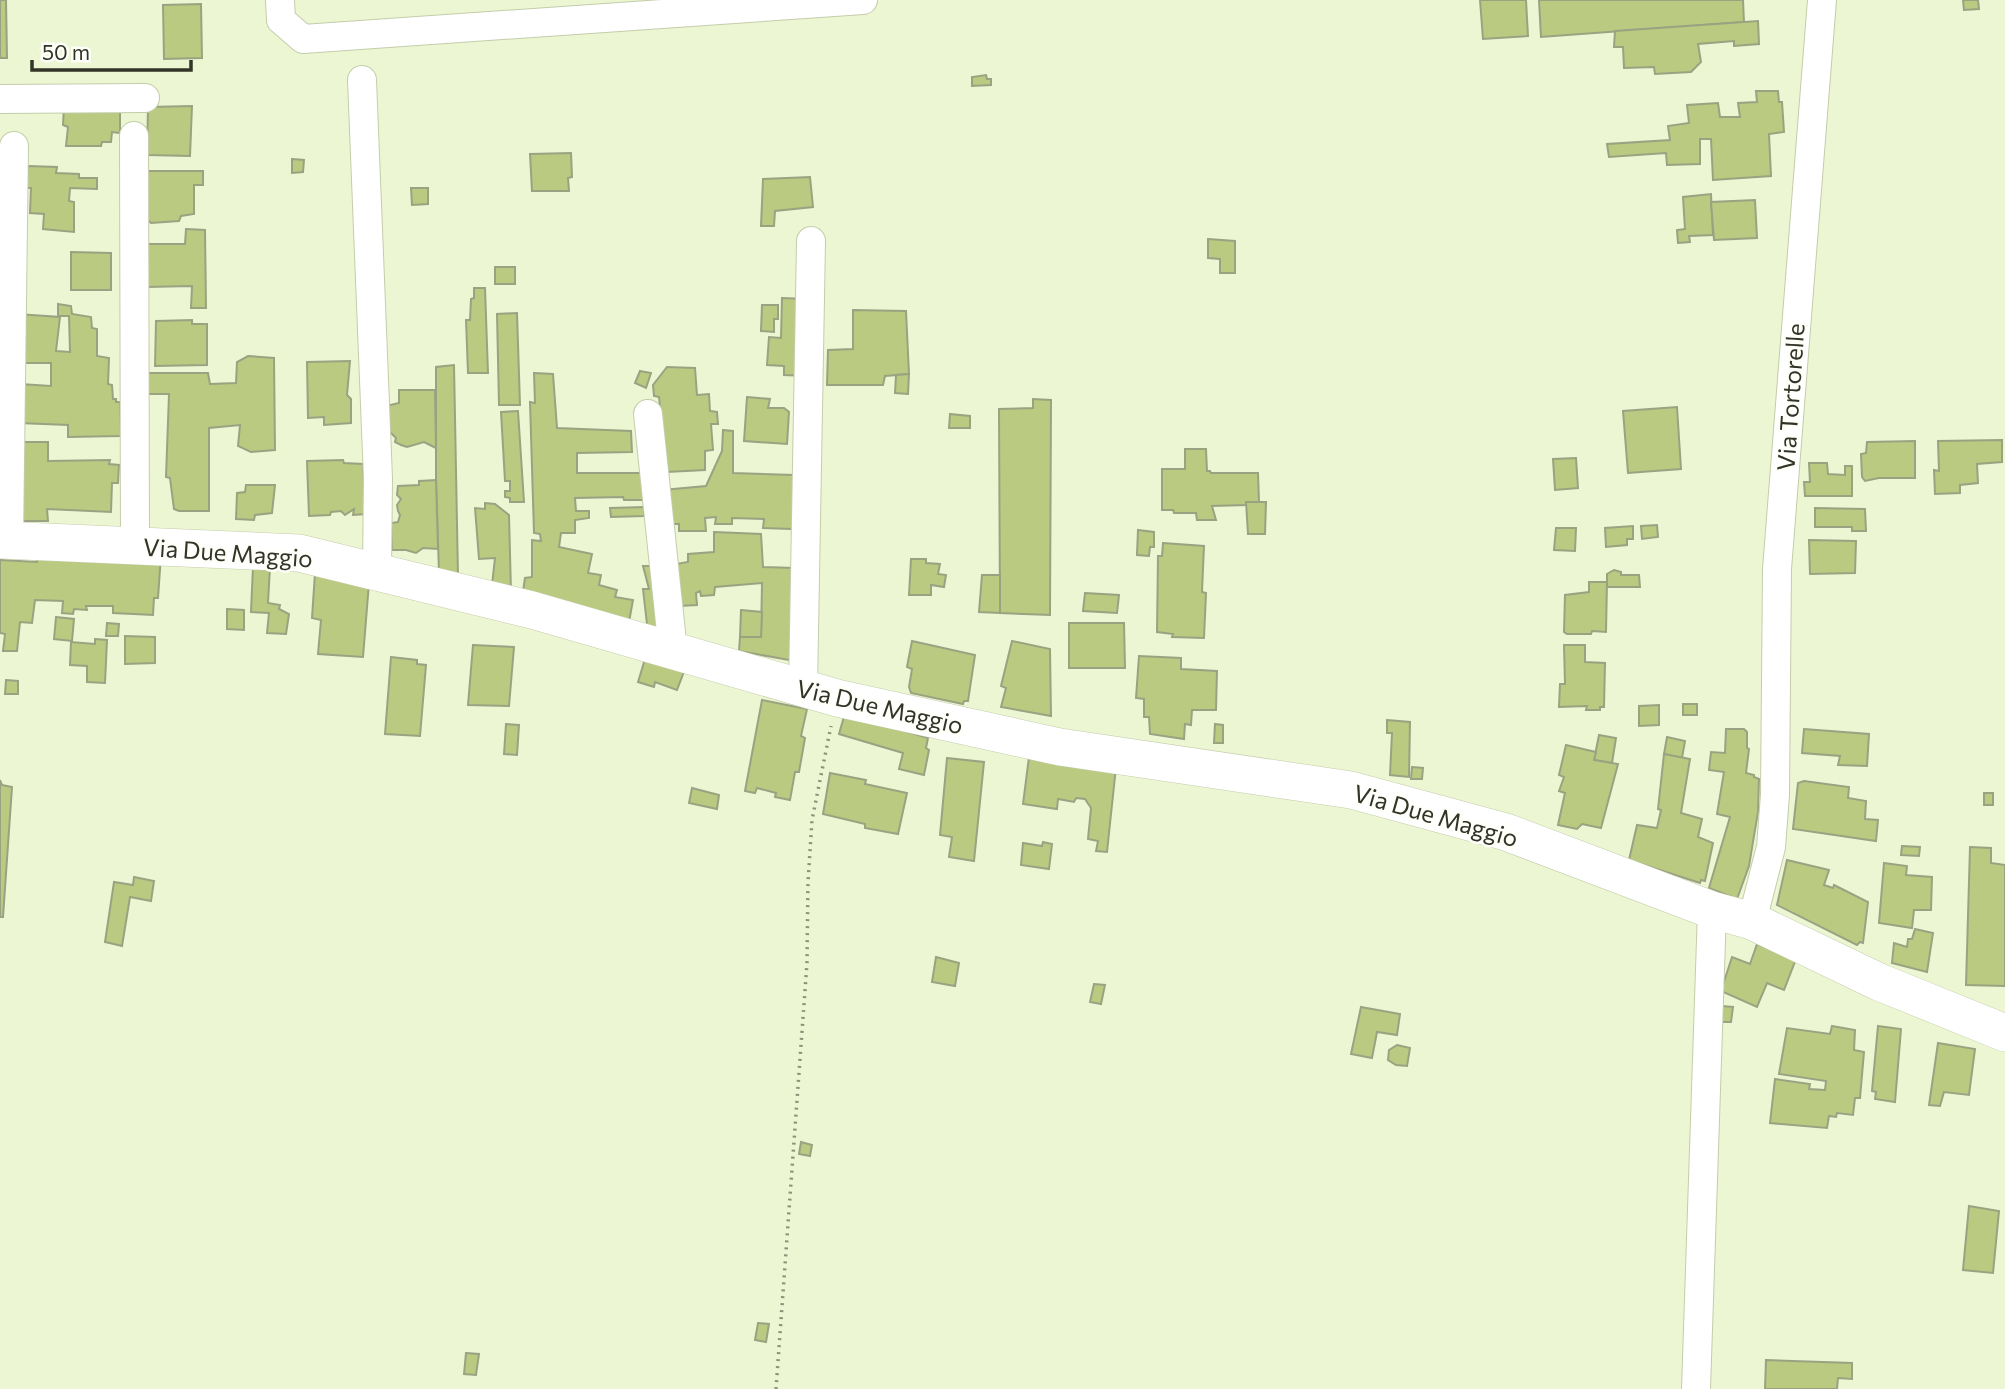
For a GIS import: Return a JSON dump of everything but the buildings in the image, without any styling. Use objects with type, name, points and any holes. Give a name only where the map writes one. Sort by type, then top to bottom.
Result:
[{"type":"main road","name":"Via Due Maggio","points":[[5,540],[299,553],[532,610],[820,693],[1060,747],[1351,790],[1506,832],[1712,910],[1752,921],[1879,982],[2005,1032]]},
{"type":"street","points":[[280,0],[281,20],[303,39],[863,0]]},
{"type":"street","name":"Via Tortorelle","points":[[1752,921],[1771,847],[1777,569],[1822,0]]},
{"type":"street","points":[[362,80],[378,479],[377,572]]},
{"type":"street","points":[[0,99],[145,98]]},
{"type":"street","points":[[134,136],[135,546]]},
{"type":"street","points":[[5,540],[14,145]]},
{"type":"street","points":[[811,242],[820,693]]},
{"type":"street","points":[[648,414],[673,651]]},
{"type":"street","points":[[1696,1389],[1712,910]]},
{"type":"path","points":[[775,1389],[807,963],[808,883],[820,693]]}]
